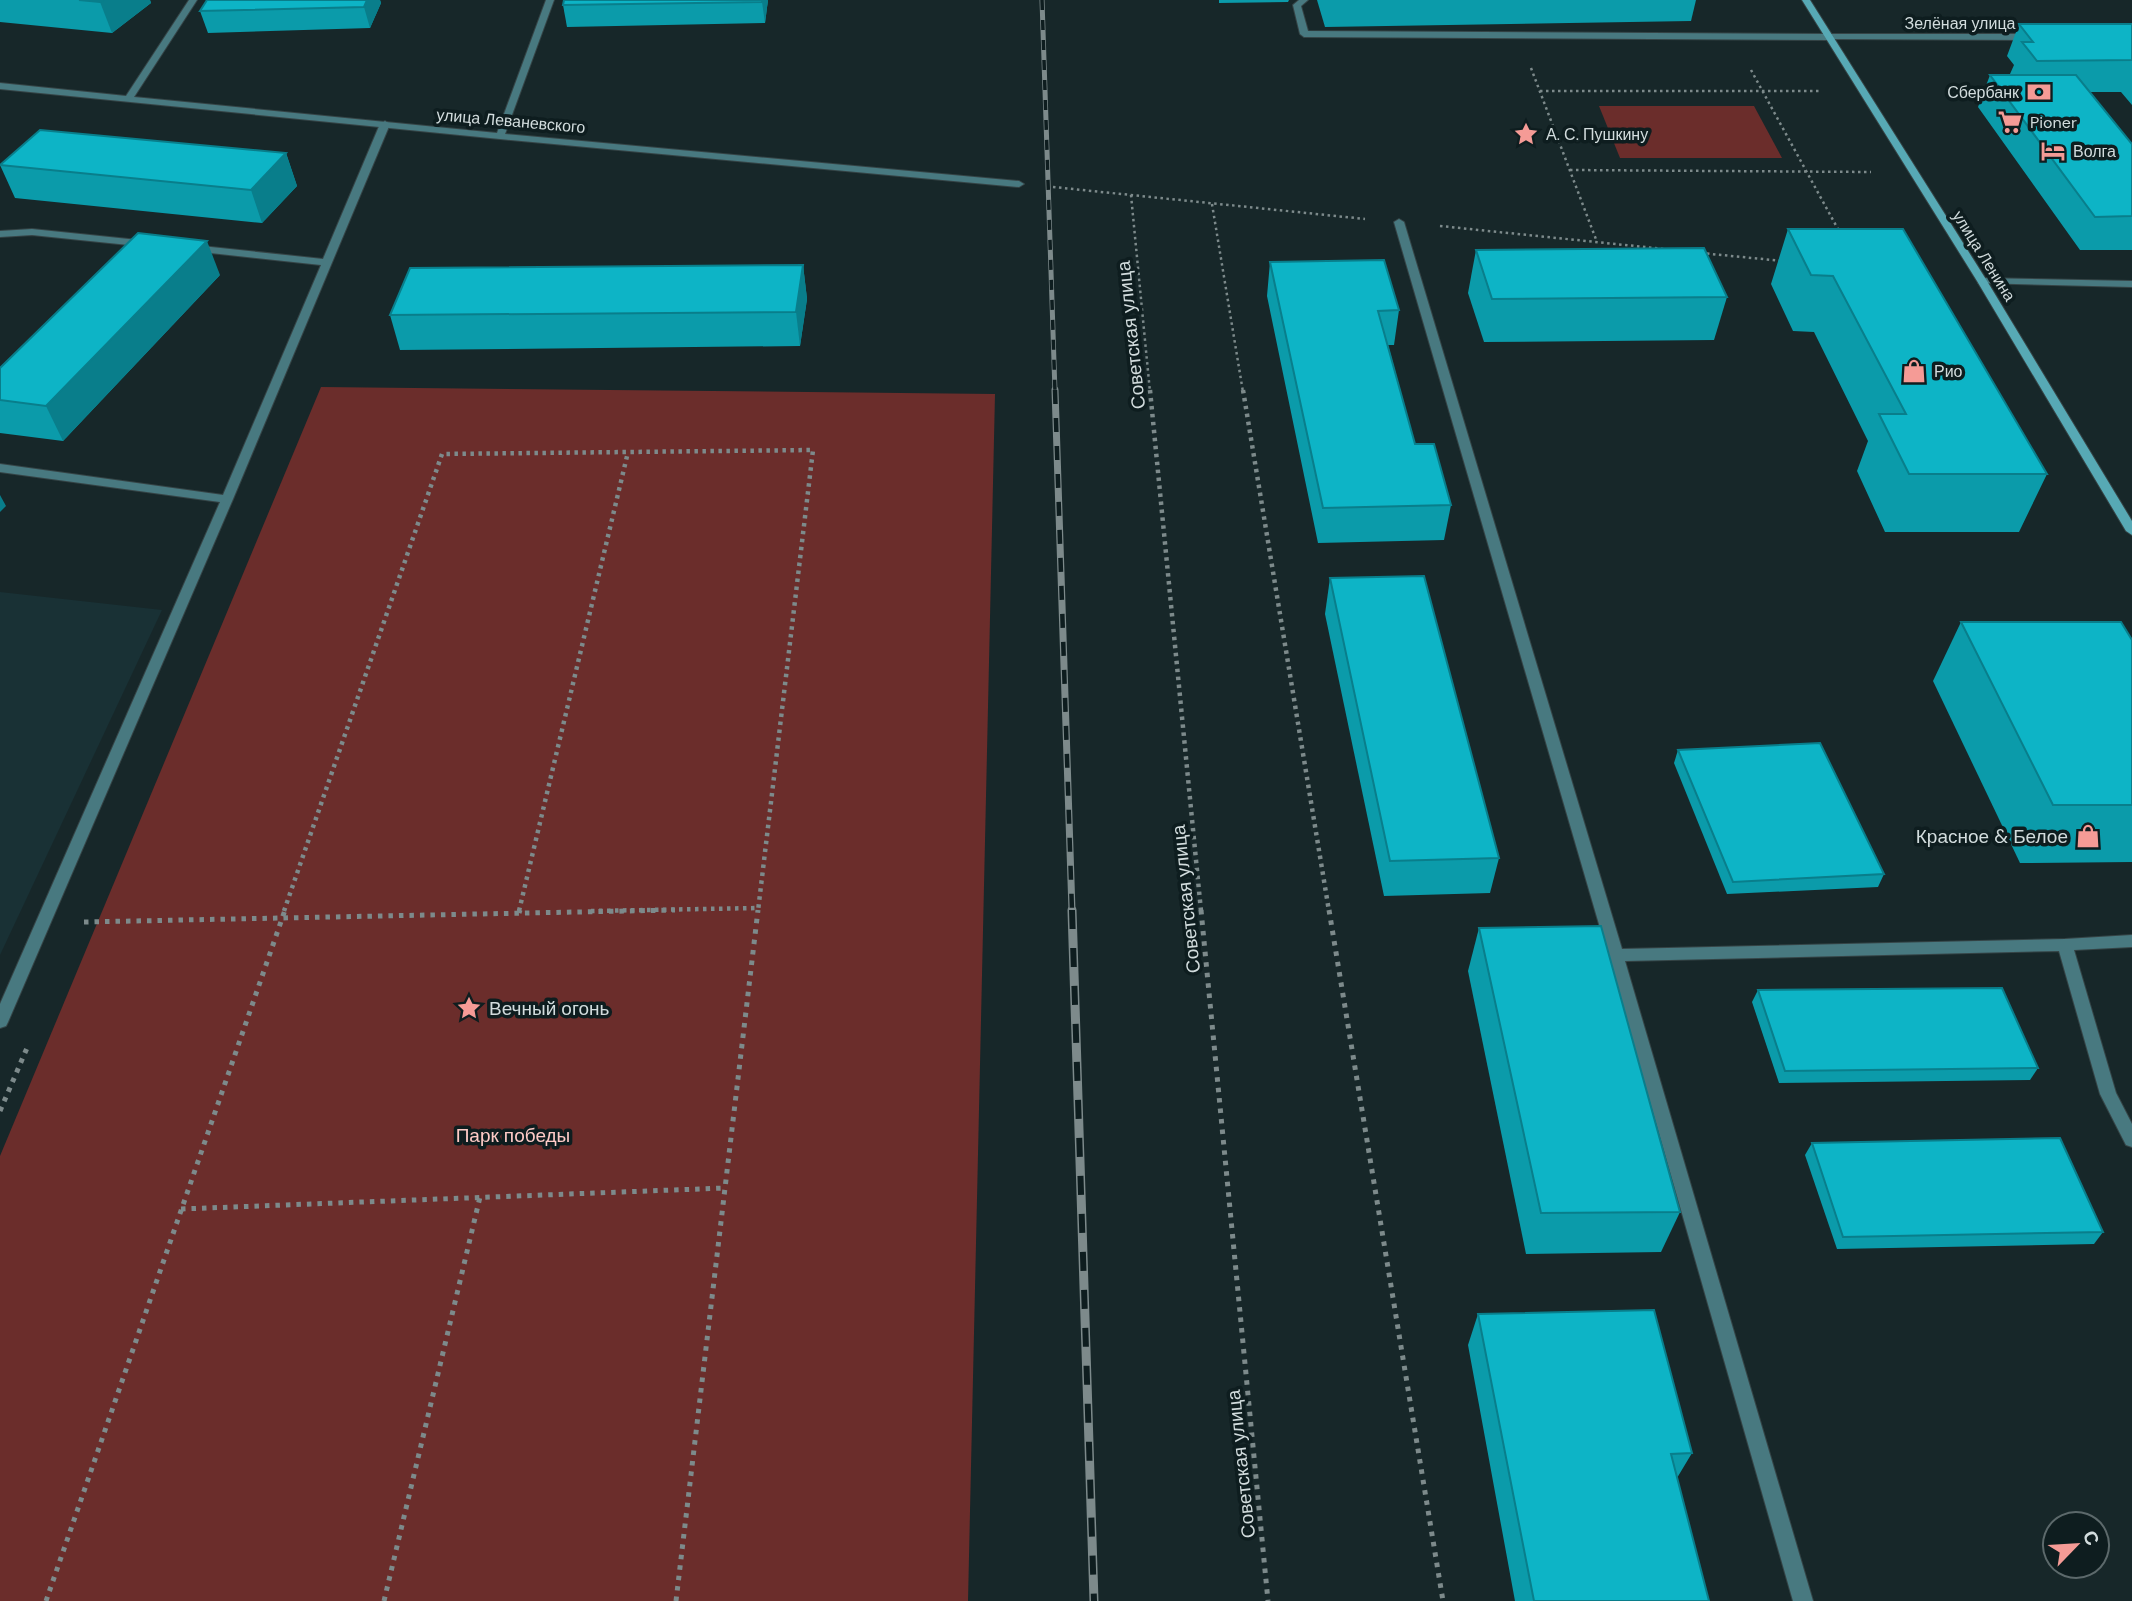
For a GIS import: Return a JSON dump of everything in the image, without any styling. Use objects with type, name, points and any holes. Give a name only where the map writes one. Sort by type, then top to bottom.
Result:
[{"type":"main road","name":"улица Ленина","points":[[1806,0],[1982,281],[2132,531]]},
{"type":"street","points":[[128,99],[193,0]]},
{"type":"street","points":[[500,136],[550,0]]},
{"type":"street","name":"Зелёная улица","points":[[1304,0],[1297,5],[1304,34],[2036,37]]},
{"type":"street","name":"улица Леваневского","points":[[0,86],[1019,184]]},
{"type":"street","points":[[0,1022],[227,499],[385,124]]},
{"type":"street","points":[[1399,222],[1616,954],[1803,1601]]},
{"type":"street","points":[[0,234],[33,232],[166,246]]},
{"type":"street","points":[[180,247],[327,262]]},
{"type":"street","points":[[1982,281],[2132,284]]},
{"type":"street","points":[[0,468],[227,499]]},
{"type":"street","points":[[1616,954],[2064,945],[2132,941]]},
{"type":"street","points":[[2064,945],[2108,1094],[2132,1140]]},
{"type":"path","points":[[1519,35],[1597,242]]},
{"type":"path","points":[[1732,36],[1840,232]]},
{"type":"path","points":[[1539,91],[1818,89]]},
{"type":"path","points":[[1570,170],[1872,172]]},
{"type":"path","points":[[1019,184],[1666,249]]},
{"type":"path","name":"Советская улица","points":[[1131,195],[1268,1601]]},
{"type":"path","points":[[1212,204],[1443,1601]]},
{"type":"path","points":[[1693,252],[1790,262]]},
{"type":"path","points":[[46,1601],[442,454],[813,450],[676,1601]]},
{"type":"path","points":[[519,913],[628,452]]},
{"type":"path","points":[[80,922],[759,908]]},
{"type":"path","points":[[181,1209],[725,1188]]},
{"type":"path","points":[[384,1601],[480,1197]]},
{"type":"shaded area","points":[[0,592],[162,610],[0,955]]},
{"type":"green space","points":[[1599,106],[1754,106],[1782,158],[1620,158]]},
{"type":"green space","name":"Парк победы","points":[[321,387],[995,394],[968,1601],[0,1601],[0,1156]]},
{"type":"building","points":[[207,0],[367,0],[364,7],[200,11]]},
{"type":"building","points":[[564,0],[762,0],[762,2],[563,5]]},
{"type":"building","points":[[2019,24],[2132,24],[2132,60],[2037,61],[2022,42],[2033,42]]},
{"type":"building","points":[[1990,75],[2076,75],[2132,144],[2132,216],[2095,217]]},
{"type":"building","points":[[40,130],[286,153],[251,190],[0,165]]},
{"type":"building","points":[[1788,229],[1903,229],[2047,474],[1909,474],[1879,414],[1906,414],[1833,276],[1811,275]]},
{"type":"building","points":[[138,233],[207,241],[46,406],[0,400],[0,368]]},
{"type":"building","points":[[1704,248],[1727,297],[1492,299],[1476,250]]},
{"type":"building","points":[[1384,260],[1399,310],[1378,311],[1415,444],[1434,444],[1451,505],[1323,508],[1270,262]]},
{"type":"building","points":[[803,265],[796,312],[390,315],[410,268]]},
{"type":"building","points":[[1424,576],[1499,858],[1390,861],[1330,578]]},
{"type":"building","points":[[1961,622],[2121,622],[2132,640],[2132,805],[2053,805]]},
{"type":"building","points":[[1820,743],[1884,874],[1733,882],[1678,750]]},
{"type":"building","points":[[1601,926],[1680,1212],[1541,1213],[1479,928]]},
{"type":"building","points":[[2002,988],[2038,1068],[1785,1071],[1758,990]]},
{"type":"building","points":[[2060,1138],[2103,1232],[1843,1237],[1812,1143]]},
{"type":"building","points":[[1654,1310],[1692,1453],[1671,1454],[1709,1601],[1534,1601],[1478,1314]]},
{"type":"railway","points":[[1042,0],[1055,392]]},
{"type":"railway","points":[[1055,390],[1072,911]]},
{"type":"railway","points":[[1072,910],[1094,1601]]},
{"type":"place","name":"Сбербанк","points":[[2039,92]]},
{"type":"place","name":"Pioner","points":[[2010,122]]},
{"type":"place","name":"А. С. Пушкину","points":[[1526,134]]},
{"type":"place","name":"Волга","points":[[2053,151]]},
{"type":"place","name":"Рио","points":[[1914,371]]},
{"type":"place","name":"Красное & Белое","points":[[2088,836]]},
{"type":"place","name":"Вечный огонь","points":[[469,1008]]}]
